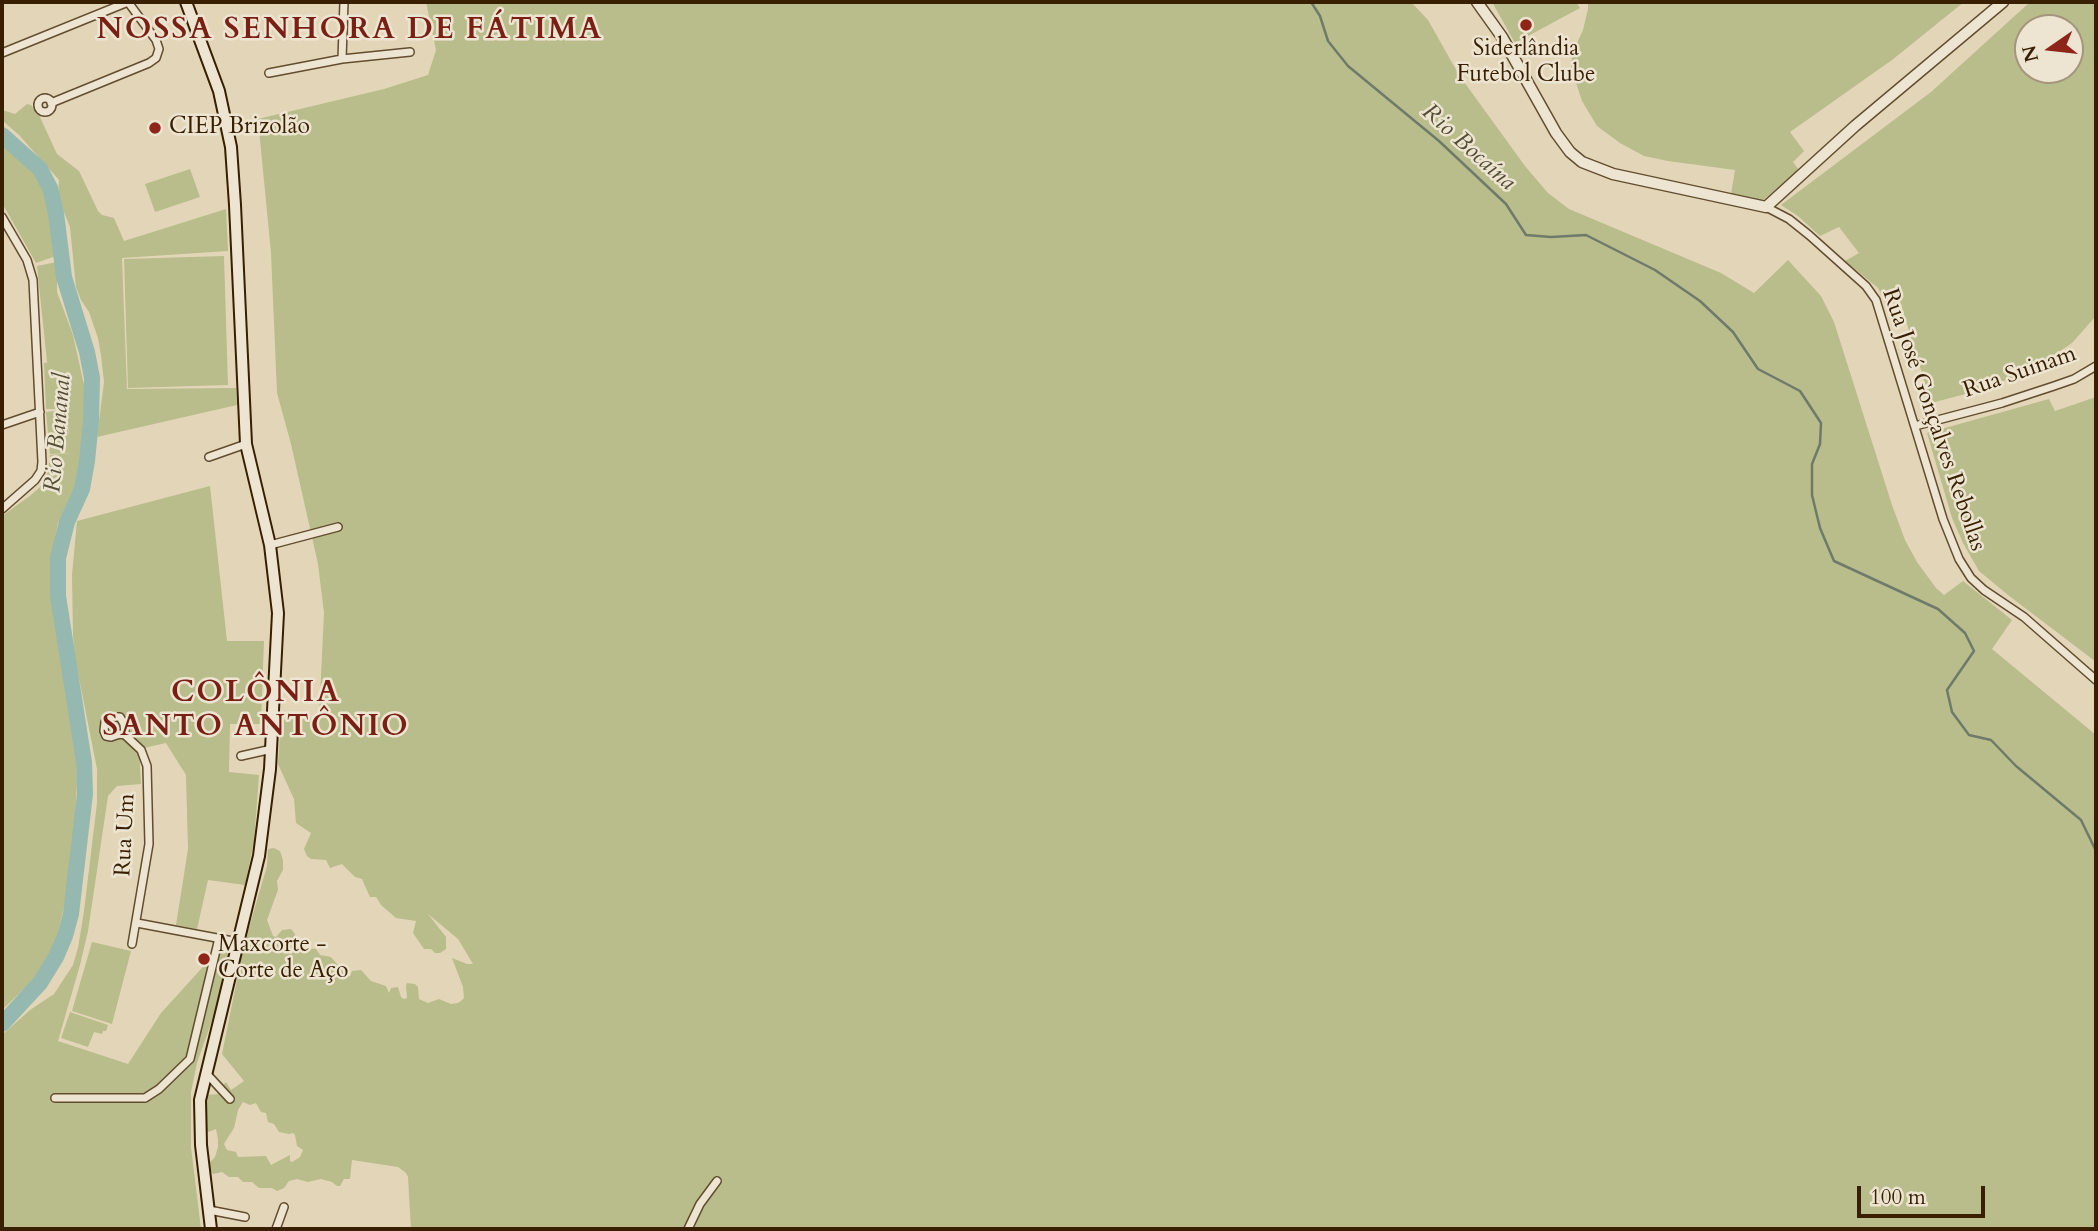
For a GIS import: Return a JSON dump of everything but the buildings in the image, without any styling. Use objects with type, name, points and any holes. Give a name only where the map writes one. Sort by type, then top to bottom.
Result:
[{"type":"main road","points":[[186,2],[219,91],[230,147],[246,444],[270,545],[278,613],[272,749],[259,856],[200,1100],[202,1157],[211,1229]]},
{"type":"street","points":[[2,53],[128,2],[154,36],[158,54],[149,63],[51,103]]},
{"type":"street","points":[[342,59],[344,2]]},
{"type":"street","name":"Rua José Gonçalves Rebollas","points":[[1477,2],[1502,37],[1556,133],[1570,152],[1582,162],[1613,174],[1766,207],[1800,227],[1871,293],[1885,327],[1943,519],[1959,559],[1971,578],[1984,590],[2024,617],[2096,680]]},
{"type":"street","points":[[1766,207],[1846,134],[2003,2]]},
{"type":"street","points":[[269,73],[342,59],[410,52]]},
{"type":"street","points":[[2,217],[30,267],[33,280],[41,471],[28,488],[2,509]]},
{"type":"street","name":"Rua Suinam","points":[[1915,426],[2054,386],[2074,379],[2096,366]]},
{"type":"street","points":[[2,425],[40,412]]},
{"type":"street","points":[[209,457],[246,444]]},
{"type":"street","points":[[270,545],[338,527]]},
{"type":"street","name":"Rua Um","points":[[125,735],[144,755],[148,782],[149,844],[132,944]]},
{"type":"street","points":[[241,756],[272,749]]},
{"type":"street","points":[[137,923],[238,942]]},
{"type":"street","points":[[55,1098],[145,1098],[159,1089],[190,1059],[219,938]]},
{"type":"street","points":[[206,1073],[230,1098]]},
{"type":"street","points":[[688,1229],[700,1205],[717,1181]]},
{"type":"street","points":[[276,1229],[284,1207]]},
{"type":"street","points":[[209,1210],[245,1217]]},
{"type":"green space","points":[[426,2],[1411,2],[1428,20],[1459,75],[1525,166],[1548,193],[1569,209],[1721,273],[1754,293],[1788,260],[1821,296],[1834,322],[1892,505],[1905,540],[1917,562],[1944,595],[1963,581],[2012,620],[1992,649],[2096,735],[2096,1229],[411,1229],[408,1177],[398,1167],[352,1160],[350,1179],[344,1179],[340,1186],[321,1179],[308,1182],[297,1179],[289,1181],[284,1188],[277,1191],[272,1188],[259,1188],[252,1182],[243,1182],[238,1177],[229,1177],[222,1172],[213,1174],[209,1169],[210,1162],[215,1157],[218,1139],[216,1129],[206,1133],[203,1129],[203,1101],[206,1095],[219,1094],[226,1082],[231,1090],[244,1081],[222,1054],[244,945],[267,866],[268,849],[280,851],[283,860],[283,870],[277,881],[278,890],[267,920],[273,936],[276,937],[282,930],[291,929],[295,934],[297,947],[316,949],[320,955],[331,957],[347,976],[350,976],[352,971],[361,970],[371,981],[386,986],[389,993],[391,988],[398,987],[404,999],[407,998],[407,983],[415,984],[418,987],[419,999],[428,1003],[439,999],[451,1004],[461,1001],[464,998],[463,987],[452,958],[473,964],[458,939],[428,914],[446,937],[446,949],[440,953],[424,949],[413,933],[416,921],[396,918],[376,897],[370,897],[362,879],[355,877],[342,864],[330,868],[326,860],[311,859],[307,856],[304,849],[311,833],[296,823],[294,799],[278,764],[281,720],[319,718],[324,613],[318,564],[277,393],[271,253],[258,119],[384,89],[428,75],[436,50]],"holes":[[[243,1102],[250,1105],[256,1103],[261,1112],[266,1113],[268,1122],[274,1124],[279,1132],[295,1135],[297,1146],[303,1150],[300,1157],[292,1162],[290,1155],[271,1165],[266,1156],[238,1157],[236,1152],[227,1150],[224,1144],[234,1128],[238,1110]]]},
{"type":"green space","name":"Siderlândia Futebol Clube","points":[[1492,2],[1576,2],[1580,8],[1515,43]]},
{"type":"green space","points":[[1588,2],[1964,2],[1892,60],[1790,132],[1804,151],[1793,162],[1799,170],[1762,201],[1731,194],[1735,170],[1644,156],[1597,126],[1582,101],[1571,67],[1572,54],[1583,30]]},
{"type":"green space","points":[[2030,2],[2096,2],[2096,316],[2072,343],[2032,370],[1981,390],[1931,403],[1900,301],[1887,305],[1878,288],[1845,261],[1859,253],[1839,227],[1820,236],[1781,205],[1931,92],[2014,17],[2014,84],[2084,84],[2084,14],[2017,14]]},
{"type":"green space","points":[[27,104],[39,115],[57,154],[79,171],[98,211],[114,218],[124,241],[226,209],[228,251],[122,258],[127,389],[236,388],[237,405],[97,437],[104,382],[101,355],[89,312],[76,287],[70,227],[58,197],[59,180],[2,120],[2,110],[15,114]]},
{"type":"green space","points":[[2,138],[30,166],[41,182],[49,202],[56,256],[36,263],[2,203]]},
{"type":"green space","points":[[190,169],[200,197],[155,212],[145,184]]},
{"type":"green space","points":[[224,256],[228,385],[128,388],[124,259]]},
{"type":"green space","points":[[57,262],[57,292],[73,335],[85,402],[86,437],[81,468],[58,523],[50,564],[53,611],[76,755],[75,820],[65,903],[56,941],[32,981],[2,1010],[2,516],[40,487],[48,472],[50,455],[71,453],[50,454],[46,412],[66,410],[69,440],[66,380],[66,409],[46,409],[44,363],[49,362],[37,266]]},
{"type":"green space","points":[[2096,397],[2096,662],[1979,571],[1952,518],[1927,433],[2049,399],[2055,411]]},
{"type":"green space","points":[[210,486],[227,641],[264,641],[261,724],[230,724],[229,772],[259,775],[254,842],[245,885],[208,880],[197,929],[176,925],[188,849],[186,775],[166,743],[139,749],[141,784],[117,786],[108,796],[88,931],[58,1041],[128,1064],[161,1013],[220,948],[229,950],[216,1009],[197,1063],[191,1092],[191,1147],[201,1229],[2,1229],[2,1035],[30,1010],[54,994],[73,965],[84,911],[97,803],[97,769],[73,636],[72,575],[77,521]]},
{"type":"green space","points":[[92,942],[131,951],[112,1024],[72,1011]]},
{"type":"green space","points":[[70,1012],[108,1025],[106,1031],[102,1034],[94,1032],[88,1047],[61,1038]]},
{"type":"waterway","name":"Rio Bocaína","points":[[1311,2],[1320,16],[1328,41],[1348,66],[1439,141],[1506,204],[1526,235],[1586,235],[1655,270],[1700,301],[1733,332],[1758,369],[1800,391],[1821,423],[1820,444],[1812,464],[1812,495],[1820,528],[1834,561],[1938,609],[1965,633],[1974,651],[1947,690],[1952,712],[1969,735],[1991,740],[2016,766],[2081,820],[2096,851]]},
{"type":"waterway","name":"Rio Bananal","points":[[2,135],[40,169],[50,188],[64,277],[87,352],[92,378],[91,421],[82,489],[67,522],[58,558],[58,596],[84,762],[85,794],[71,914],[56,957],[40,983],[2,1024]]},
{"type":"place","name":"Siderlândia Futebol Clube","points":[[1526,25]]},
{"type":"place","name":"CIEP Brizolão","points":[[155,128]]},
{"type":"place","name":"Maxcorte - Corte de Aço","points":[[204,959]]},
{"type":"district","name":"NOSSA SENHORA DE FÁTIMA","points":[[350,31]]},
{"type":"district","name":"COLÔNIA SANTO ANTÔNIO","points":[[256,711]]}]
